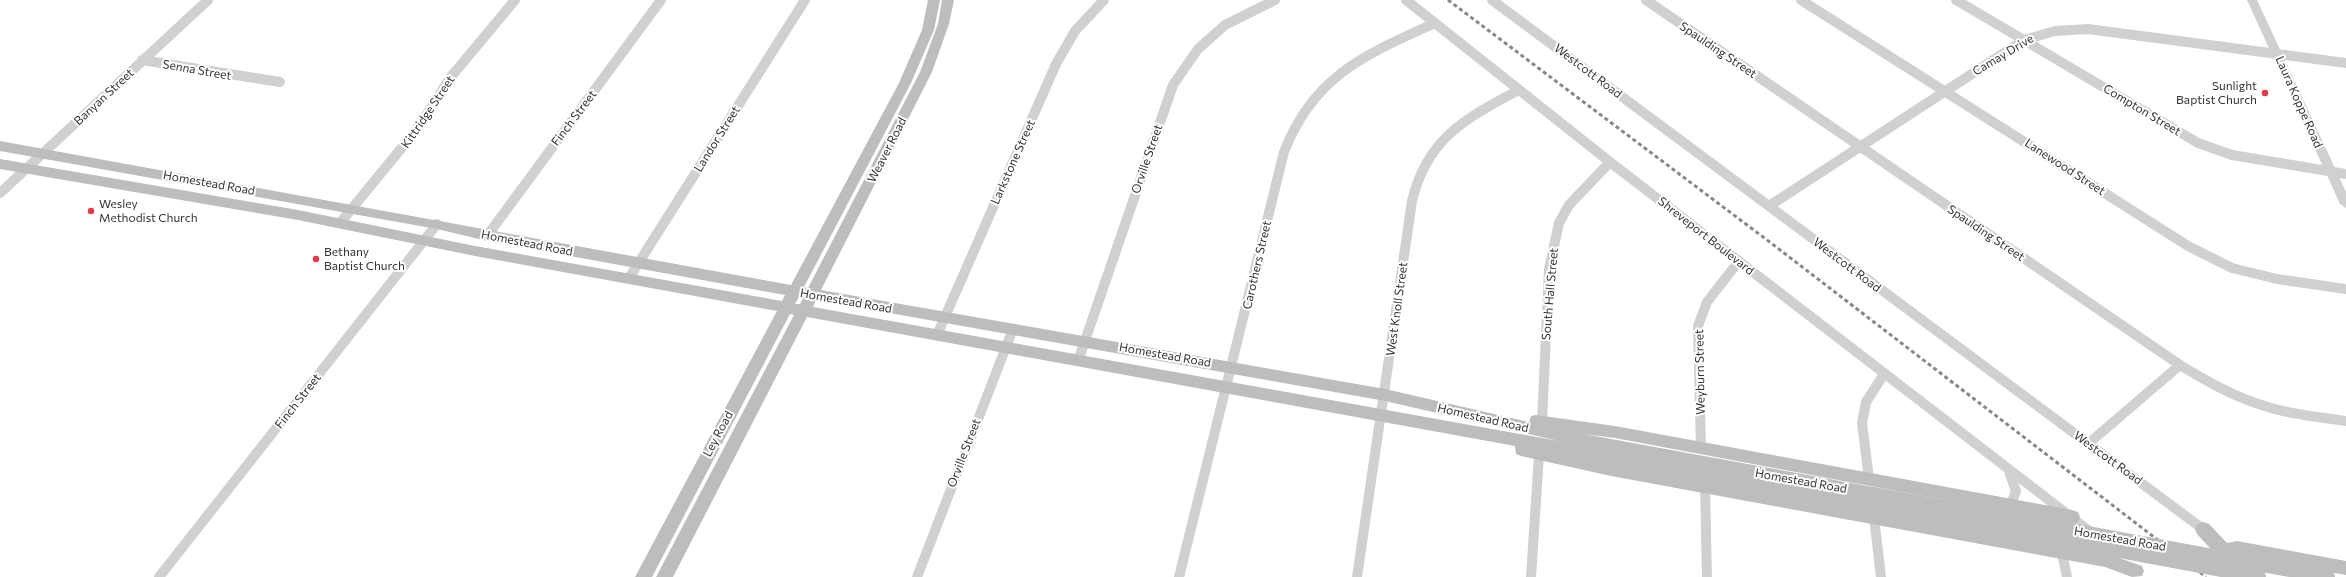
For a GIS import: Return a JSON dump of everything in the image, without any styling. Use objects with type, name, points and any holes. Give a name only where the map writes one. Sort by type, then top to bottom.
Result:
[{"type":"main road","name":"Weaver Road","points":[[795,292],[892,108],[928,30],[934,0]]},
{"type":"main road","name":"Weaver Road","points":[[813,295],[906,111],[942,31],[949,2]]},
{"type":"main road","points":[[892,108],[906,111]]},
{"type":"main road","name":"Homestead Road","points":[[0,146],[352,208],[437,224],[486,236],[638,264],[945,318],[1087,341],[1385,395],[1590,442],[2259,577]]},
{"type":"main road","name":"Homestead Road","points":[[0,164],[340,223],[426,239],[475,251],[804,310],[1459,432],[1872,499],[2328,577]]},
{"type":"main road","points":[[156,191],[171,176]]},
{"type":"main road","points":[[262,209],[275,194]]},
{"type":"main road","name":"Ley Road","points":[[643,577],[795,292]]},
{"type":"main road","name":"Ley Road","points":[[664,577],[813,295]]},
{"type":"main road","points":[[1462,413],[1542,422],[1701,448],[1872,499],[2062,553],[2109,556],[2140,574]]},
{"type":"main road","points":[[1459,432],[1539,454],[1705,487],[1872,499],[2006,504],[2072,517]]},
{"type":"main road","points":[[693,482],[711,488]]},
{"type":"main road","points":[[2203,529],[2232,551],[2252,577]]},
{"type":"main road","points":[[2232,551],[2346,568]]},
{"type":"street","name":"Banyan Street","points":[[0,193],[208,0]]},
{"type":"street","name":"Kittridge Street","points":[[340,223],[418,128],[450,78],[515,0]]},
{"type":"street","name":"Finch Street","points":[[486,236],[661,0]]},
{"type":"street","name":"Landor Street","points":[[629,278],[805,0]]},
{"type":"street","name":"Larkstone Street","points":[[937,335],[1056,64],[1075,31],[1104,0]]},
{"type":"street","name":"Orville Street","points":[[1078,361],[1087,341],[1173,85],[1198,49],[1225,25],[1275,0]]},
{"type":"street","name":"Shreveport Boulevard","points":[[1406,0],[1610,162],[2008,470],[2072,517],[2109,556]]},
{"type":"street","name":"Westcott Road","points":[[1492,0],[2030,403],[2089,443],[2203,529]]},
{"type":"street","name":"Spaulding Street","points":[[1646,0],[2180,365],[2210,383],[2258,404],[2280,410],[2346,421]]},
{"type":"street","name":"Lanewood Street","points":[[1801,0],[2188,246],[2232,268],[2277,279],[2346,289]]},
{"type":"street","name":"Compton Street","points":[[1956,0],[2198,143],[2232,155],[2346,174]]},
{"type":"street","name":"Laura Koppe Road","points":[[2252,0],[2346,204]]},
{"type":"street","name":"Carothers Street","points":[[1179,577],[1284,152],[1296,124],[1308,105],[1336,76],[1378,50],[1436,23]]},
{"type":"street","name":"Camay Drive","points":[[1769,206],[2024,40],[2042,32],[2061,28],[2088,29],[2346,63]]},
{"type":"street","name":"Senna Street","points":[[142,60],[252,80],[280,82]]},
{"type":"street","name":"West Knoll Street","points":[[1357,577],[1385,395],[1412,201],[1418,177],[1432,152],[1446,135],[1477,112],[1519,90]]},
{"type":"street","name":"South Hall Street","points":[[1542,422],[1550,269],[1559,223],[1569,206],[1610,162]]},
{"type":"street","name":"Finch Street","points":[[159,577],[437,224]]},
{"type":"street","name":"Weyburn Street","points":[[1701,448],[1698,326],[1707,302],[1739,261]]},
{"type":"street","name":"Orville Street","points":[[917,577],[1013,329]]},
{"type":"street","points":[[2089,443],[2180,365]]},
{"type":"street","points":[[1882,577],[1862,423],[1866,402],[1884,374]]},
{"type":"street","points":[[1531,577],[1539,454]]},
{"type":"street","name":"Shreveport Boulevard","points":[[2006,504],[2012,502],[2016,493],[2015,481],[2008,470]]},
{"type":"street","points":[[1705,487],[1707,577]]},
{"type":"street","points":[[2062,553],[2067,577]]},
{"type":"railway","points":[[1448,0],[1771,243],[2206,577]]},
{"type":"place","name":"Sunlight Baptist Church","points":[[2265,93]]},
{"type":"place","name":"Wesley Methodist Church","points":[[91,211]]},
{"type":"place","name":"Bethany Baptist Church","points":[[316,259]]}]
